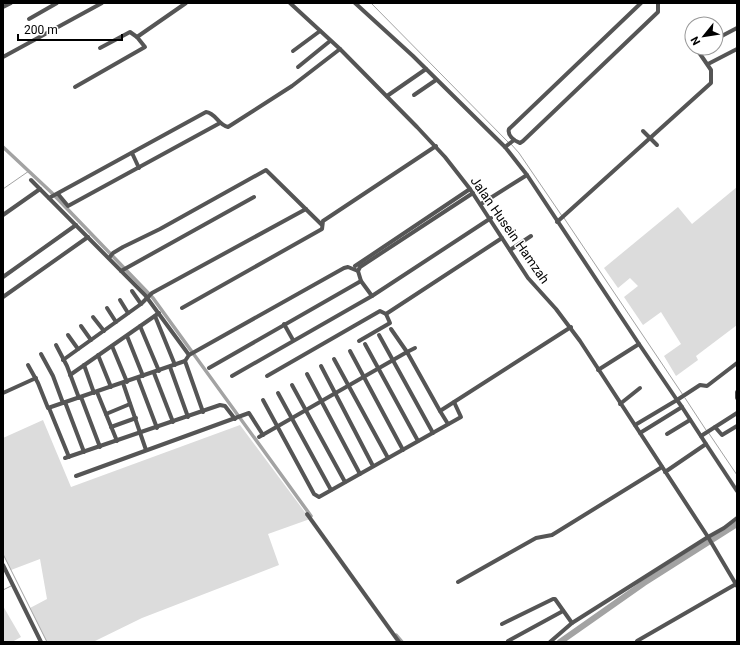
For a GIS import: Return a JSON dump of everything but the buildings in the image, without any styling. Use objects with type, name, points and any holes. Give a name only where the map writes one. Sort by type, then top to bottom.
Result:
[{"type":"street","points":[[3,7],[11,3]]},
{"type":"street","points":[[29,19],[57,3]]},
{"type":"street","points":[[3,57],[102,3]]},
{"type":"street","points":[[137,37],[186,3]]},
{"type":"street","name":"Jalan Husein Hamzah","points":[[290,3],[330,40],[436,146],[472,191],[491,218],[528,278],[571,327],[714,547],[736,585]]},
{"type":"street","points":[[355,3],[426,69],[506,147],[527,175],[690,420],[702,435],[706,444],[737,491]]},
{"type":"street","points":[[513,141],[509,133],[509,129],[641,3]]},
{"type":"street","points":[[506,147],[513,141],[520,142],[527,137],[658,12],[658,3]]},
{"type":"street","points":[[724,35],[737,28]]},
{"type":"street","points":[[293,51],[320,31]]},
{"type":"street","points":[[75,87],[144,49],[145,46],[130,32],[100,48]]},
{"type":"street","points":[[298,67],[330,40]]},
{"type":"street","points":[[708,64],[737,49]]},
{"type":"street","points":[[50,198],[206,112],[210,113],[220,123],[228,127],[292,86],[340,50]]},
{"type":"street","points":[[558,221],[711,83],[711,70],[702,56]]},
{"type":"street","points":[[386,96],[426,69]]},
{"type":"street","points":[[414,95],[436,80]]},
{"type":"street","points":[[57,194],[68,206],[220,123]]},
{"type":"street","points":[[643,132],[657,145]]},
{"type":"street","points":[[321,224],[323,221],[436,146]]},
{"type":"street","points":[[132,153],[139,168]]},
{"type":"street","points":[[109,258],[113,253],[160,229],[264,171],[276,178],[321,224],[322,229],[182,308]]},
{"type":"street","points":[[481,204],[527,175]]},
{"type":"street","points":[[31,180],[148,298],[189,355]]},
{"type":"street","points":[[3,215],[40,189]]},
{"type":"street","points":[[355,266],[364,262],[472,191]]},
{"type":"street","points":[[122,271],[254,197]]},
{"type":"street","points":[[64,360],[141,304],[152,293],[306,209]]},
{"type":"street","points":[[232,376],[372,296],[491,218]]},
{"type":"street","points":[[3,277],[76,225]]},
{"type":"street","points":[[510,250],[531,236]]},
{"type":"street","points":[[3,297],[88,237]]},
{"type":"street","points":[[386,314],[502,238]]},
{"type":"street","points":[[358,271],[364,262]]},
{"type":"street","points":[[49,408],[185,362],[189,355],[344,268],[348,267],[358,271]]},
{"type":"street","points":[[358,271],[361,281],[372,296]]},
{"type":"street","points":[[209,368],[361,281]]},
{"type":"street","points":[[132,291],[141,304]]},
{"type":"street","points":[[120,300],[128,313]]},
{"type":"street","points":[[107,308],[116,322]]},
{"type":"street","points":[[267,376],[380,311],[386,314],[390,323],[359,341]]},
{"type":"street","points":[[70,375],[159,312]]},
{"type":"street","points":[[154,316],[175,365]]},
{"type":"street","points":[[94,317],[104,331]]},
{"type":"street","points":[[284,324],[293,340]]},
{"type":"street","points":[[81,326],[91,340]]},
{"type":"street","points":[[140,326],[159,371]]},
{"type":"street","points":[[440,411],[571,327]]},
{"type":"street","points":[[391,329],[407,352],[448,424]]},
{"type":"street","points":[[68,335],[78,349]]},
{"type":"street","points":[[379,335],[432,433]]},
{"type":"street","points":[[127,336],[143,376]]},
{"type":"street","points":[[365,344],[418,441]]},
{"type":"street","points":[[598,370],[639,344]]},
{"type":"street","points":[[56,345],[80,397],[100,447]]},
{"type":"street","points":[[112,346],[146,450]]},
{"type":"street","points":[[76,476],[250,413],[261,436],[415,348]]},
{"type":"street","points":[[350,351],[403,450]]},
{"type":"street","points":[[41,354],[51,372],[84,452]]},
{"type":"street","points":[[98,355],[111,387]]},
{"type":"street","points":[[334,359],[388,458]]},
{"type":"street","points":[[185,362],[203,412]]},
{"type":"street","points":[[635,425],[678,400],[700,384],[707,386],[737,363]]},
{"type":"street","points":[[28,365],[36,378],[46,407],[49,408],[67,458],[220,405],[226,406],[237,418]]},
{"type":"street","points":[[84,365],[117,441]]},
{"type":"street","points":[[321,366],[374,466]]},
{"type":"street","points":[[170,367],[188,417]]},
{"type":"street","points":[[154,373],[173,422]]},
{"type":"street","points":[[307,374],[360,474]]},
{"type":"street","points":[[3,393],[36,378]]},
{"type":"street","points":[[138,378],[156,428]]},
{"type":"street","points":[[292,385],[345,482]]},
{"type":"street","points":[[620,404],[640,388]]},
{"type":"street","points":[[737,392],[737,398]]},
{"type":"street","points":[[278,393],[331,490]]},
{"type":"street","points":[[263,400],[315,496],[319,497],[462,416],[454,402]]},
{"type":"street","points":[[106,414],[130,404]]},
{"type":"street","points":[[670,404],[674,411]]},
{"type":"street","points":[[640,433],[682,406]]},
{"type":"street","points":[[702,435],[737,414]]},
{"type":"street","points":[[111,427],[136,418]]},
{"type":"street","points":[[667,434],[690,420]]},
{"type":"street","points":[[715,427],[722,435],[737,426]]},
{"type":"street","points":[[665,472],[706,444]]},
{"type":"street","points":[[458,582],[536,538],[552,535],[662,467]]},
{"type":"street","points":[[307,514],[399,642]]},
{"type":"street","points":[[550,642],[572,623],[724,528],[737,518]]},
{"type":"street","points":[[3,566],[41,642]]},
{"type":"street","points":[[636,641],[736,585]]},
{"type":"street","points":[[502,624],[553,599],[555,599],[572,623]]},
{"type":"street","points":[[508,641],[563,611]]},
{"type":"shaded area","points":[[737,187],[737,325],[696,356],[698,360],[676,376],[664,356],[681,344],[661,312],[643,325],[624,297],[638,286],[630,278],[618,288],[604,268],[678,207],[692,224]]},
{"type":"shaded area","points":[[43,420],[71,487],[240,425],[310,519],[268,534],[279,565],[142,618],[93,642],[47,642],[30,608],[47,599],[40,559],[11,570],[3,554],[3,438]]},
{"type":"shaded area","points":[[3,606],[21,637],[12,642],[3,642]]},
{"type":"waterway","points":[[371,3],[508,142]]},
{"type":"waterway","points":[[511,144],[519,153],[562,216]]},
{"type":"waterway","points":[[3,147],[51,192],[153,298],[311,516]]},
{"type":"waterway","points":[[3,189],[29,171]]},
{"type":"waterway","points":[[564,218],[683,395]]},
{"type":"waterway","points":[[685,398],[706,430]]},
{"type":"waterway","points":[[708,432],[737,475]]},
{"type":"waterway","points":[[560,642],[644,583],[737,524]]},
{"type":"waterway","points":[[3,554],[47,642]]},
{"type":"waterway","points":[[3,590],[11,586]]},
{"type":"waterway","points":[[396,635],[402,642]]}]
